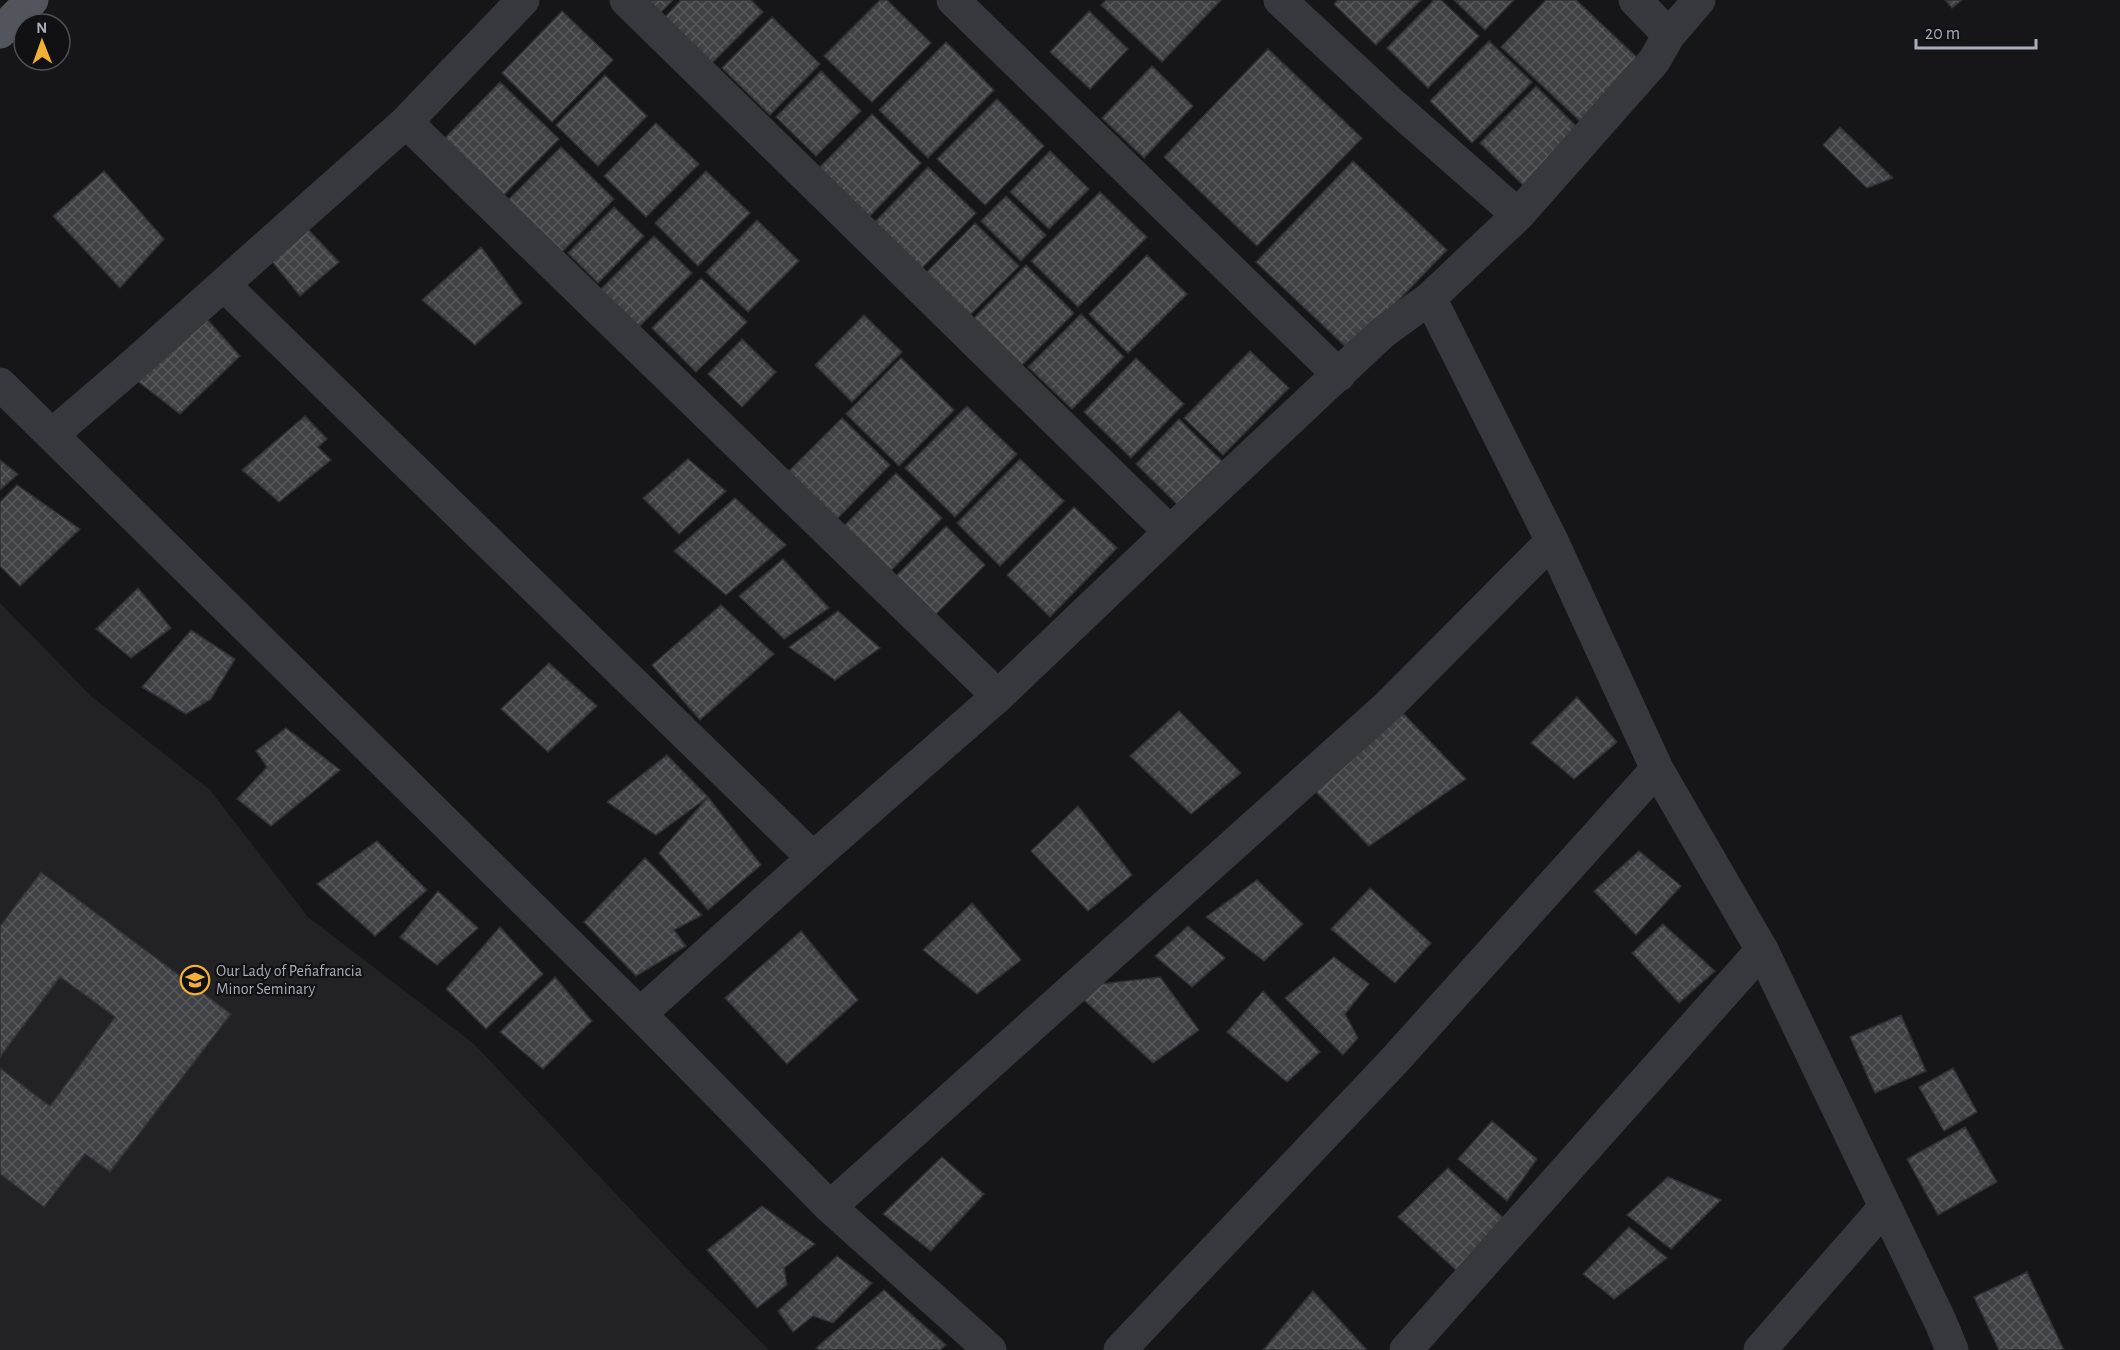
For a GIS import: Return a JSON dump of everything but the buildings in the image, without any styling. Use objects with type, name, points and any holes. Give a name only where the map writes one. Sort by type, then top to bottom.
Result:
[{"type":"main road","points":[[0,32],[32,0]]},
{"type":"street","points":[[53,434],[406,122],[524,0]]},
{"type":"street","points":[[626,0],[1170,532]]},
{"type":"street","points":[[953,0],[1339,375]]},
{"type":"street","points":[[1280,0],[1393,105],[1518,214]]},
{"type":"street","points":[[1635,0],[1669,35]]},
{"type":"street","points":[[640,1014],[998,696],[1382,333],[1430,298],[1518,214],[1653,61],[1669,35],[1699,0]]},
{"type":"street","points":[[406,122],[998,696]]},
{"type":"street","points":[[224,285],[813,858]]},
{"type":"street","points":[[1430,298],[1552,541],[1657,769],[1762,950],[1952,1350]]},
{"type":"street","points":[[0,384],[640,1014],[830,1208],[990,1350]]},
{"type":"street","points":[[830,1208],[1389,705],[1552,541]]},
{"type":"street","points":[[1120,1350],[1393,1062],[1657,769]]},
{"type":"street","points":[[1406,1350],[1762,950]]},
{"type":"street","points":[[1760,1350],[1884,1208]]},
{"type":"shaded area","name":"Our Lady of Peñafrancia Minor Seminary","points":[[0,603],[91,696],[210,790],[308,917],[474,1044],[689,1271],[769,1350],[0,1350]]},
{"type":"place","name":"Our Lady of Peñafrancia Minor Seminary","points":[[195,980]]}]
